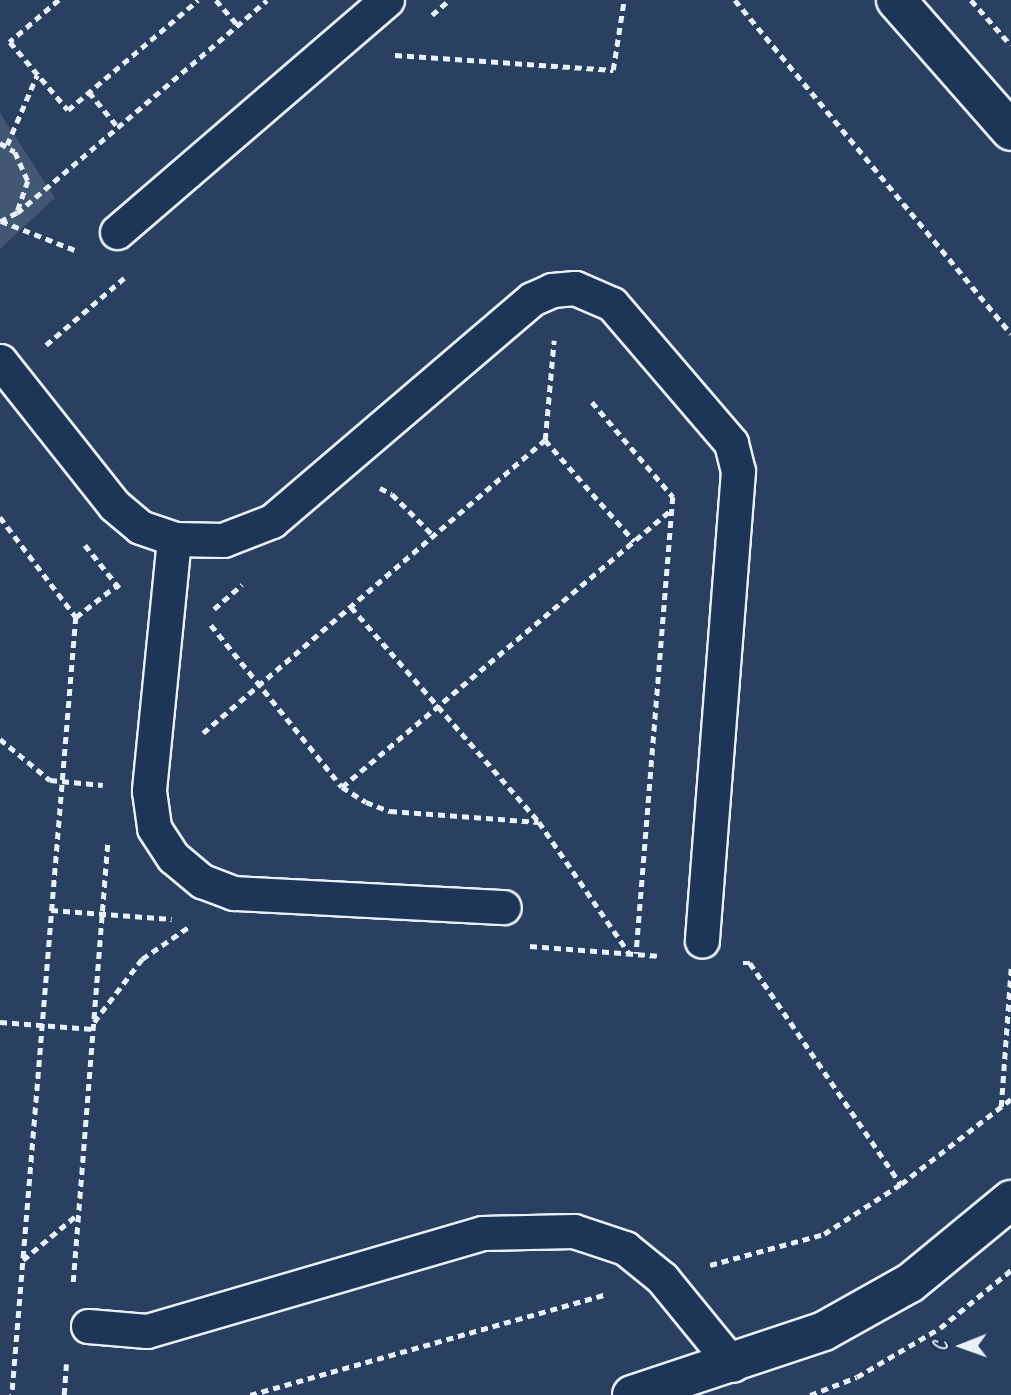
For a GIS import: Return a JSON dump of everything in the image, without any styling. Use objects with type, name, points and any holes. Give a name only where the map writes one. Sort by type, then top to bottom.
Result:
[{"type":"street","points":[[896,0],[1011,131]]},
{"type":"street","points":[[632,1395],[733,1365],[824,1331],[910,1283],[1011,1200]]},
{"type":"lane","points":[[117,232],[387,0]]},
{"type":"lane","points":[[0,361],[114,505],[140,527],[173,539],[223,540],[272,521],[532,299],[552,290],[575,288],[612,304],[732,443],[738,471],[688,949]]},
{"type":"lane","points":[[173,539],[149,791],[154,828],[173,857],[202,881],[233,892],[504,907]]},
{"type":"lane","points":[[88,1326],[147,1331],[482,1233],[563,1230],[625,1248],[662,1278],[733,1365]]},
{"type":"path","points":[[60,0],[10,42],[68,110],[198,0]]},
{"type":"path","points":[[216,0],[238,25]]},
{"type":"path","points":[[0,221],[18,213],[267,0]]},
{"type":"path","points":[[386,55],[613,70],[624,0]]},
{"type":"path","points":[[735,0],[1011,334]]},
{"type":"path","points":[[971,0],[1011,45]]},
{"type":"path","points":[[7,145],[37,75]]},
{"type":"path","points":[[89,92],[118,127]]},
{"type":"path","points":[[0,144],[7,145],[25,166],[28,181],[18,213]]},
{"type":"path","points":[[0,221],[79,251]]},
{"type":"path","points":[[197,738],[545,440],[555,330]]},
{"type":"path","points":[[592,402],[673,497],[636,954]]},
{"type":"path","points":[[545,440],[634,541]]},
{"type":"path","points":[[342,788],[672,509]]},
{"type":"path","points":[[0,517],[76,617],[12,1395]]},
{"type":"path","points":[[83,543],[128,599]]},
{"type":"path","points":[[76,617],[117,585]]},
{"type":"path","points":[[351,607],[540,822],[630,954]]},
{"type":"path","points":[[205,617],[342,788],[390,811],[540,822]]},
{"type":"path","points":[[0,739],[50,780],[113,786]]},
{"type":"path","points":[[72,1291],[108,837]]},
{"type":"path","points":[[51,910],[197,921],[142,959],[93,1027]]},
{"type":"path","points":[[522,946],[630,954],[688,949]]},
{"type":"path","points":[[737,962],[750,963],[901,1184]]},
{"type":"path","points":[[1001,1108],[1011,967]]},
{"type":"path","points":[[0,1022],[93,1027]]},
{"type":"path","points":[[23,1260],[79,1213]]},
{"type":"path","points":[[64,1395],[67,1356]]},
{"type":"shaded area","points":[[0,113],[55,198],[0,249]]}]
